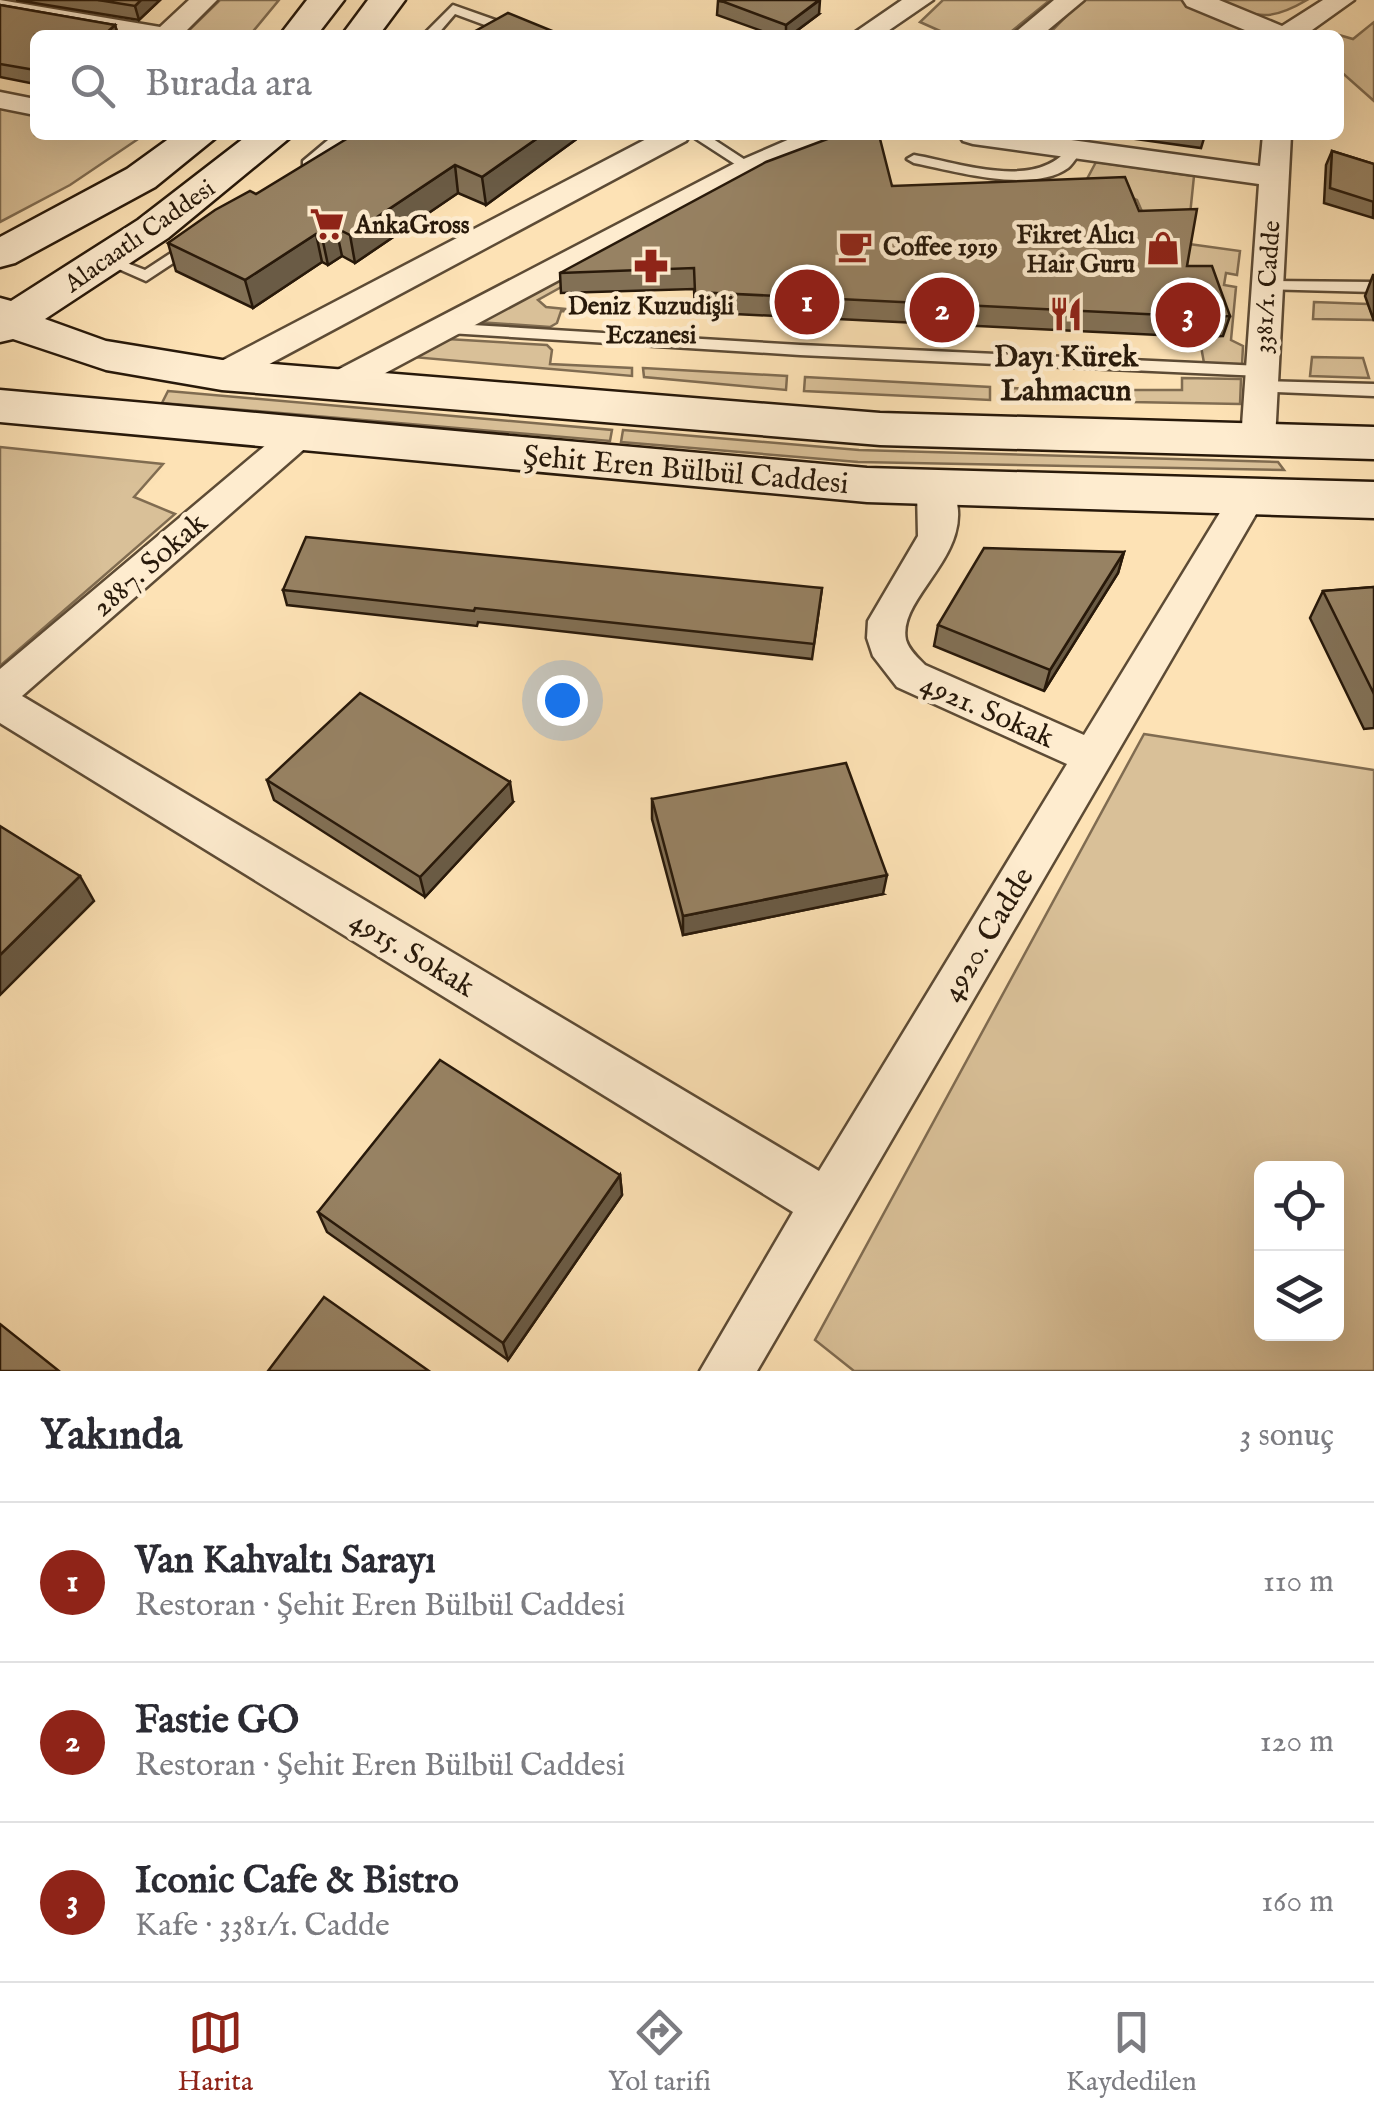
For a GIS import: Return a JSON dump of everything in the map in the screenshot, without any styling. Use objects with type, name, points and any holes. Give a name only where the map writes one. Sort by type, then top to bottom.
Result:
[{"type":"main road","points":[[302,30],[326,0]]},
{"type":"main road","points":[[364,30],[386,0]]},
{"type":"main road","name":"Alacaatlı Caddesi","points":[[0,254],[141,178],[192,140]]},
{"type":"main road","name":"Alacaatlı Caddesi","points":[[4,321],[193,200],[267,140]]},
{"type":"main road","name":"Şehit Eren Bülbül Caddesi","points":[[4,321],[117,358],[222,376],[880,429],[1374,442]]},
{"type":"main road","name":"Şehit Eren Bülbül Caddesi","points":[[0,406],[298,436],[935,489],[1374,500]]},
{"type":"street","points":[[171,30],[204,0]]},
{"type":"street","points":[[872,30],[920,0]]},
{"type":"street","points":[[1032,30],[1071,0]]},
{"type":"street","points":[[1196,0],[1268,30]]},
{"type":"street","points":[[1296,30],[1341,0]]},
{"type":"street","points":[[0,6],[131,30]]},
{"type":"street","points":[[0,100],[30,106]]},
{"type":"street","points":[[222,376],[667,140]]},
{"type":"street","points":[[336,386],[439,328],[748,168],[812,140]]},
{"type":"street","points":[[1007,140],[1274,178]]},
{"type":"street","name":"3381/1. Cadde","points":[[1258,440],[1277,140]]},
{"type":"street","name":"2887. Sokak","points":[[0,692],[298,436]]},
{"type":"street","name":"4921. Sokak","points":[[935,489],[936,537],[891,611],[885,629],[886,646],[894,660],[911,676],[1093,757]]},
{"type":"street","name":"4920. Cadde","points":[[742,1367],[827,1204],[1248,497]]},
{"type":"street","name":"4915. Sokak","points":[[0,703],[827,1204]]},
{"type":"lane","points":[[434,30],[453,9],[510,30]]},
{"type":"lane","points":[[301,169],[337,140]]},
{"type":"lane","points":[[705,140],[748,168]]},
{"type":"lane","points":[[914,159],[1026,176],[1062,169],[1071,162],[1075,150]]},
{"type":"lane","points":[[104,260],[146,276],[209,233]]},
{"type":"lane","points":[[1266,286],[1374,287]]},
{"type":"lane","points":[[439,328],[1260,379],[1374,390]]},
{"type":"shaded area","points":[[220,0],[279,0],[254,30],[189,30]]},
{"type":"shaded area","points":[[943,0],[1050,0],[1013,30],[938,30],[920,22]]},
{"type":"shaded area","points":[[1082,0],[1185,0],[1251,30],[1053,30]]},
{"type":"shaded area","points":[[1218,0],[1307,0],[1282,12],[1263,15]]},
{"type":"shaded area","points":[[1374,22],[1374,101],[1344,74],[1344,36],[1353,39]]},
{"type":"shaded area","points":[[0,106],[30,113],[30,140],[137,140],[70,185],[0,222]]},
{"type":"shaded area","points":[[1096,162],[1194,176],[1190,215],[1144,216],[1137,200],[1087,179]]},
{"type":"shaded area","points":[[1189,244],[1240,251],[1237,275],[1226,273],[1224,285],[1236,287],[1231,340],[1243,346],[1242,365],[1204,363],[1199,335],[1181,286]]},
{"type":"shaded area","points":[[593,260],[601,265],[538,300],[546,307],[606,313],[561,311],[557,323],[550,327],[477,322]]},
{"type":"shaded area","points":[[1314,302],[1368,304],[1374,320],[1313,319]]},
{"type":"shaded area","points":[[447,339],[547,345],[552,350],[550,364],[632,368],[632,376],[412,357]]},
{"type":"shaded area","points":[[1312,357],[1363,358],[1369,378],[1310,376]]},
{"type":"shaded area","points":[[643,368],[787,376],[786,390],[644,377]]},
{"type":"shaded area","points":[[805,377],[990,387],[990,400],[804,391]]},
{"type":"shaded area","points":[[1182,378],[1241,379],[1240,404],[1131,402],[1133,390],[1182,390]]},
{"type":"shaded area","points":[[1006,388],[1125,390],[1123,402],[1007,400]]},
{"type":"shaded area","points":[[168,391],[612,430],[610,441],[162,403]]},
{"type":"shaded area","points":[[623,430],[859,450],[1278,462],[1284,470],[858,462],[621,442]]},
{"type":"shaded area","points":[[0,447],[163,464],[134,497],[175,514],[0,666]]},
{"type":"shaded area","points":[[1144,734],[1374,770],[1374,1371],[854,1371],[815,1340]]},
{"type":"building","points":[[98,0],[141,0],[135,6]]},
{"type":"building","points":[[719,0],[819,0],[786,25]]},
{"type":"building","points":[[0,5],[115,25],[110,30],[30,30],[30,69],[0,64]]},
{"type":"building","points":[[508,13],[550,30],[477,30]]},
{"type":"building","points":[[345,140],[535,140],[482,177],[455,165],[350,235],[336,228],[322,237],[316,234],[245,280],[168,243],[215,210],[250,191],[256,194]]},
{"type":"building","points":[[825,140],[880,140],[892,186],[1125,177],[1139,211],[1197,209],[1187,266],[1212,266],[1230,316],[695,292],[694,268],[560,273],[766,162]]},
{"type":"building","points":[[1332,151],[1374,164],[1374,202],[1330,188]]},
{"type":"building","points":[[306,537],[822,588],[814,644],[283,590]]},
{"type":"building","points":[[984,548],[1124,552],[1050,670],[938,625]]},
{"type":"building","points":[[1374,587],[1374,694],[1323,591]]},
{"type":"building","points":[[360,693],[510,782],[420,877],[267,780]]},
{"type":"building","points":[[846,763],[887,875],[683,916],[652,799]]},
{"type":"building","points":[[0,826],[80,876],[0,955]]},
{"type":"building","points":[[440,1060],[620,1175],[503,1343],[318,1212]]},
{"type":"building","points":[[324,1297],[429,1371],[268,1371]]},
{"type":"building","points":[[0,1324],[59,1371],[0,1371]]},
{"type":"place","name":"AnkaGross","points":[[327,224]]},
{"type":"place","name":"Coffee 1919","points":[[855,246]]},
{"type":"place","name":"Fikret Alıcı Hair Guru","points":[[1163,248]]},
{"type":"place","name":"Deniz Kuzudişli Eczanesi","points":[[651,266]]},
{"type":"place","name":"Van Kahvaltı Sarayı","points":[[807,302]]},
{"type":"place","name":"Fastie GO","points":[[942,310]]},
{"type":"place","name":"Dayı Kürek Lahmacun","points":[[1066,314]]},
{"type":"place","name":"Iconic Cafe & Bistro","points":[[1188,315]]}]
